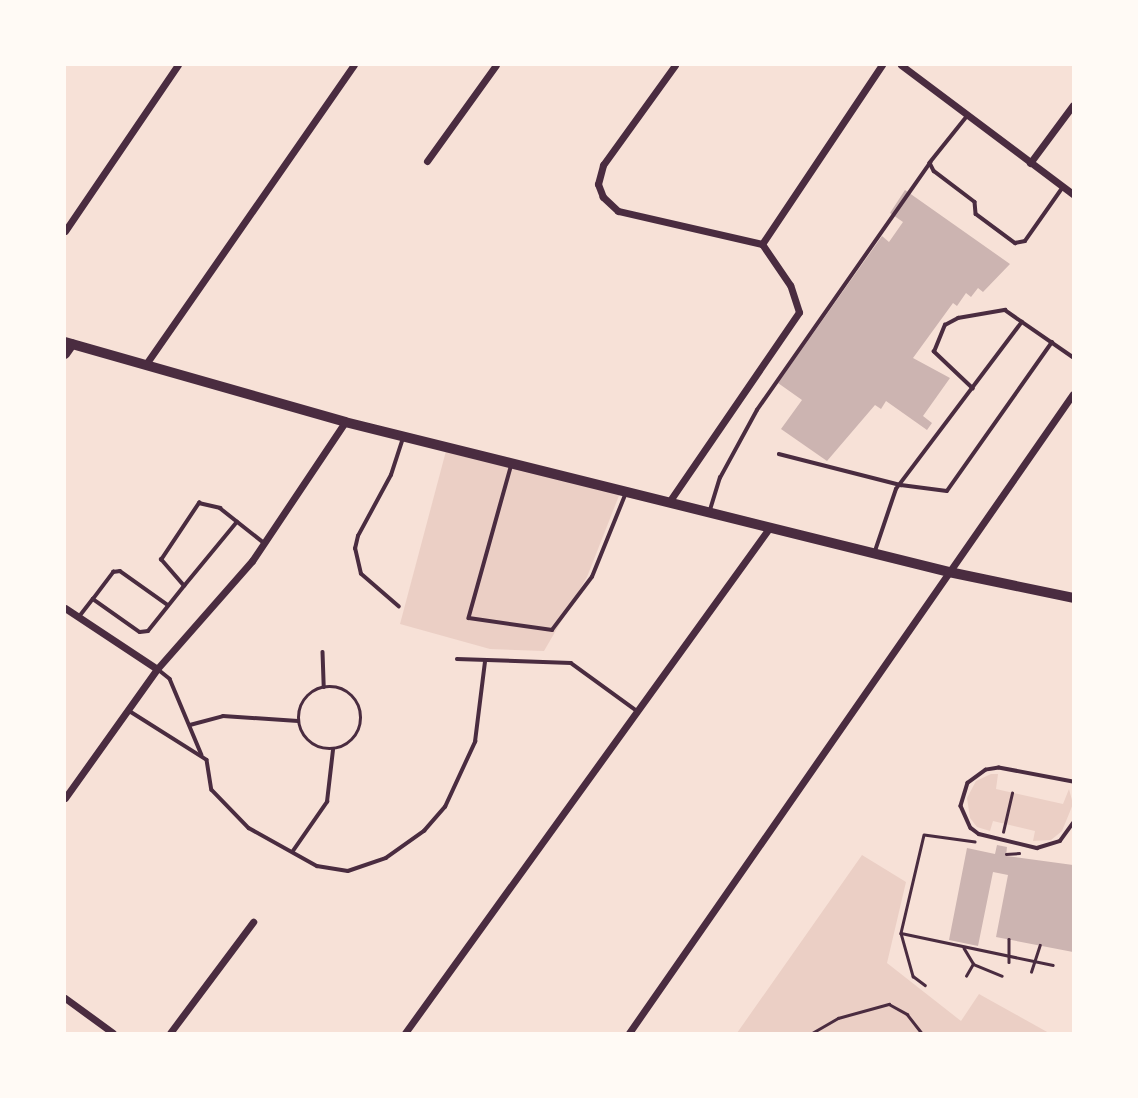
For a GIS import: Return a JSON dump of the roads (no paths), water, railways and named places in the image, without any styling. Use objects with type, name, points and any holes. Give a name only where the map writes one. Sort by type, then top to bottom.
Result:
[{"type":"main road","points":[[68,343],[345,422],[949,572],[1073,598]]},
{"type":"street","points":[[65,230],[178,65]]},
{"type":"street","points":[[146,364],[354,65]]},
{"type":"street","points":[[427,161],[496,65]]},
{"type":"street","points":[[670,502],[799,312],[790,285],[762,244],[618,211],[603,197],[598,184],[603,164],[675,65]]},
{"type":"street","points":[[762,244],[882,65]]},
{"type":"street","points":[[901,65],[1073,194]]},
{"type":"street","points":[[1030,163],[1073,105]]},
{"type":"street","points":[[65,354],[68,343]]},
{"type":"street","points":[[629,1033],[1073,394]]},
{"type":"street","points":[[65,798],[157,669],[265,543],[345,422]]},
{"type":"street","points":[[405,1033],[770,527]]},
{"type":"street","points":[[65,608],[157,669]]},
{"type":"street","points":[[170,1033],[253,922]]},
{"type":"street","points":[[66,1000],[113,1033]]},
{"type":"lane","points":[[709,512],[720,478],[757,410],[930,163],[967,117]]},
{"type":"lane","points":[[930,163],[934,172],[975,202],[976,214],[1015,243],[1025,241],[1063,187]]},
{"type":"lane","points":[[973,389],[934,352],[945,326],[958,318],[1005,310],[1073,357]]},
{"type":"lane","points":[[874,553],[892,496],[1022,322]]},
{"type":"lane","points":[[779,454],[901,485],[947,491],[1052,342]]},
{"type":"lane","points":[[399,607],[361,574],[355,550],[358,536],[391,475],[404,436]]},
{"type":"lane","points":[[512,463],[504,504],[468,618],[552,630],[592,577],[627,491]]},
{"type":"lane","points":[[184,586],[161,560],[199,503],[220,508],[265,543]]},
{"type":"lane","points":[[93,599],[140,632],[148,631],[237,522]]},
{"type":"lane","points":[[78,618],[113,572],[120,571],[168,606]]},
{"type":"lane","points":[[323,652],[324,687]]},
{"type":"lane","points":[[457,659],[571,663],[637,711]]},
{"type":"lane","points":[[157,669],[170,679],[202,755],[211,767],[210,784],[220,803],[248,828],[317,866],[348,871],[386,858],[424,831],[445,807],[467,765],[475,742],[485,662]]},
{"type":"lane","points":[[324,687],[343,689],[354,697],[362,715],[351,742],[333,750],[309,742],[298,721],[305,699],[324,687]]},
{"type":"lane","points":[[126,709],[202,755]]},
{"type":"lane","points":[[190,725],[223,716],[298,721]]},
{"type":"lane","points":[[292,852],[327,802],[333,750]]},
{"type":"lane","points":[[1073,782],[999,768],[976,774],[961,795],[964,817],[979,834],[1037,848],[1060,841],[1073,823]]}]
